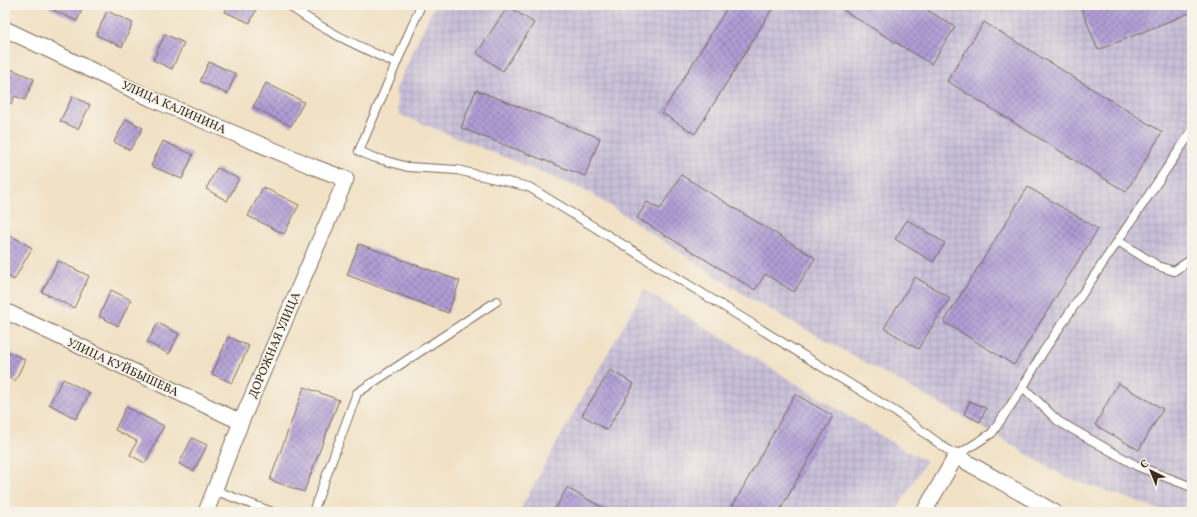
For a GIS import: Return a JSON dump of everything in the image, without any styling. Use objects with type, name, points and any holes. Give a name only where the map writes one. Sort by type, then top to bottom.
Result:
[{"type":"street","name":"УЛИЦА КАЛИНИНА","points":[[5,29],[152,99],[346,179]]},
{"type":"street","name":"ДОРОЖНАЯ УЛИЦА","points":[[206,512],[241,422],[346,179]]},
{"type":"street","name":"УЛИЦА КУЙБЫШЕВА","points":[[5,311],[241,422]]},
{"type":"street","points":[[924,512],[956,456],[1054,512]]},
{"type":"lane","points":[[289,5],[343,38],[395,63]]},
{"type":"lane","points":[[421,5],[395,63],[359,151],[372,157],[408,167],[457,170],[529,187],[899,414],[956,456],[992,433],[1023,387],[1043,352],[1192,131]]},
{"type":"lane","points":[[1118,241],[1158,266],[1174,270],[1192,259]]},
{"type":"lane","points":[[313,512],[357,393],[497,302]]},
{"type":"lane","points":[[1023,387],[1058,421],[1137,466],[1192,487]]},
{"type":"lane","points":[[214,490],[272,512]]},
{"type":"shaded area","points":[[434,5],[1192,5],[1192,512],[1167,512],[1065,477],[992,433],[751,299],[589,192],[399,114],[396,89]]},
{"type":"shaded area","points":[[644,290],[896,445],[926,461],[895,512],[519,512]]},
{"type":"building","points":[[51,5],[84,5],[77,21],[49,8]]},
{"type":"building","points":[[228,5],[258,5],[250,23],[225,12]]},
{"type":"building","points":[[729,5],[765,5],[772,9],[695,134],[662,113]]},
{"type":"building","points":[[846,5],[919,5],[955,27],[931,64],[843,10]]},
{"type":"building","points":[[1080,5],[1192,5],[1192,12],[1098,50]]},
{"type":"building","points":[[508,6],[534,23],[503,71],[477,53]]},
{"type":"building","points":[[107,11],[133,23],[122,47],[96,35]]},
{"type":"building","points":[[984,22],[1162,132],[1126,192],[947,81]]},
{"type":"building","points":[[165,34],[184,43],[172,69],[153,60]]},
{"type":"building","points":[[209,62],[236,74],[227,94],[200,81]]},
{"type":"building","points":[[11,69],[34,79],[25,100],[15,96],[11,104],[5,102],[5,83]]},
{"type":"building","points":[[266,83],[304,102],[291,126],[253,107]]},
{"type":"building","points":[[476,90],[600,138],[585,176],[461,128]]},
{"type":"building","points":[[73,96],[90,105],[78,129],[60,121]]},
{"type":"building","points":[[126,119],[143,128],[130,150],[114,142]]},
{"type":"building","points":[[163,141],[193,155],[182,179],[151,166]]},
{"type":"building","points":[[217,168],[239,179],[227,201],[206,189]]},
{"type":"building","points":[[681,175],[815,258],[794,292],[765,274],[755,290],[637,218],[647,202],[660,209]]},
{"type":"building","points":[[263,187],[299,205],[284,234],[248,216]]},
{"type":"building","points":[[1028,187],[1098,229],[1014,365],[944,322]]},
{"type":"building","points":[[907,220],[945,243],[933,262],[895,239]]},
{"type":"building","points":[[8,234],[32,248],[14,280],[5,275],[5,239]]},
{"type":"building","points":[[359,244],[460,281],[448,313],[347,275]]},
{"type":"building","points":[[58,261],[89,276],[74,308],[42,292]]},
{"type":"building","points":[[915,277],[950,298],[918,349],[884,328]]},
{"type":"building","points":[[111,290],[131,300],[118,326],[99,316]]},
{"type":"building","points":[[158,323],[179,334],[169,354],[147,342]]},
{"type":"building","points":[[228,337],[249,346],[232,383],[212,374]]},
{"type":"building","points":[[5,350],[25,360],[15,381],[5,376]]},
{"type":"building","points":[[610,370],[634,384],[607,430],[582,415]]},
{"type":"building","points":[[63,379],[90,393],[76,419],[49,404]]},
{"type":"building","points":[[1118,383],[1163,409],[1139,450],[1095,425]]},
{"type":"building","points":[[304,387],[339,400],[304,492],[270,480]]},
{"type":"building","points":[[795,394],[833,416],[779,512],[742,512],[732,507]]},
{"type":"building","points":[[970,401],[986,408],[980,422],[964,414]]},
{"type":"building","points":[[126,407],[164,426],[145,463],[130,455],[137,441],[115,430]]},
{"type":"building","points":[[192,438],[207,445],[194,471],[179,464]]},
{"type":"building","points":[[567,488],[611,512],[553,512]]}]
